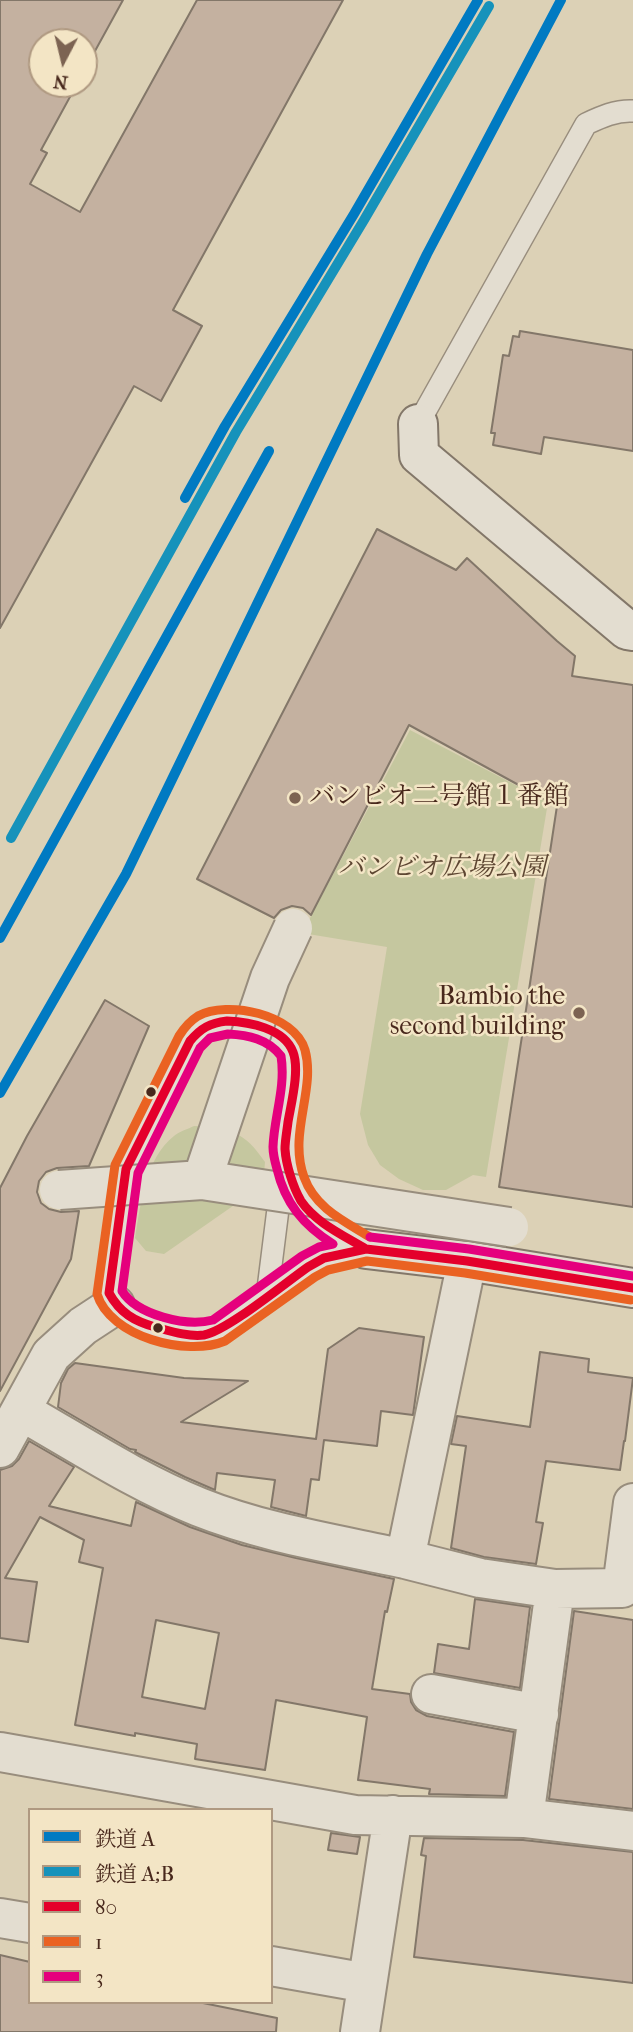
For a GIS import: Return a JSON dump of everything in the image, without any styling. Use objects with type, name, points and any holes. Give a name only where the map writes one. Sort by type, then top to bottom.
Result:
[{"type":"street","points":[[418,424],[419,455],[627,630],[633,631]]},
{"type":"street","points":[[202,1180],[271,978],[293,928]]},
{"type":"street","points":[[59,1190],[202,1180],[509,1227]]},
{"type":"street","points":[[366,1249],[467,1261],[633,1289]]},
{"type":"street","points":[[405,1559],[467,1261]]},
{"type":"street","points":[[0,1448],[51,1355],[83,1326],[115,1305]]},
{"type":"street","points":[[21,1410],[159,1490],[200,1508],[251,1525],[480,1578],[555,1589],[622,1588],[633,1503]]},
{"type":"street","points":[[524,1818],[555,1589]]},
{"type":"street","points":[[431,1694],[539,1714]]},
{"type":"street","points":[[2,1759],[355,1815],[524,1818],[633,1831]]},
{"type":"street","points":[[360,2032],[393,1815]]},
{"type":"street","points":[[0,1918],[28,1923]]},
{"type":"street","points":[[273,1966],[367,1983]]},
{"type":"lane","points":[[418,424],[586,124],[606,115],[633,111]]},
{"type":"lane","points":[[267,1297],[295,1072],[292,1050],[283,1039],[271,1031],[248,1023],[218,1022],[208,1025],[198,1031],[190,1041],[126,1169],[110,1279],[109,1293],[115,1305],[131,1318],[171,1330],[206,1335],[218,1331],[267,1297],[308,1266],[324,1258],[366,1249]]},
{"type":"lane","points":[[285,1149],[292,1180],[301,1200],[326,1225],[366,1249]]},
{"type":"green space","name":"バンビオ広場公園","points":[[410,730],[548,802],[486,1177],[473,1175],[446,1190],[423,1190],[399,1179],[380,1165],[368,1145],[360,1114],[387,947],[302,933]]},
{"type":"green space","points":[[194,1126],[227,1130],[243,1138],[265,1162],[263,1185],[164,1254],[146,1251],[135,1238],[150,1169],[164,1146],[176,1134]]},
{"type":"building","points":[[0,0],[123,0],[98,46],[98,28],[28,28],[28,98],[69,98],[41,150],[47,153],[30,184],[80,212],[197,0],[343,0],[173,310],[202,326],[161,401],[134,386],[0,628]]},
{"type":"building","points":[[520,331],[633,350],[633,451],[544,437],[541,454],[493,445],[495,433],[491,433],[503,355],[509,356],[513,336],[519,337]]},
{"type":"building","points":[[377,529],[456,570],[467,558],[575,656],[572,676],[633,685],[633,1207],[499,1187],[557,806],[409,725],[311,915],[303,908],[292,906],[281,910],[274,918],[197,879]]},
{"type":"building","points":[[105,1000],[149,1026],[89,1166],[57,1168],[46,1172],[39,1181],[37,1192],[41,1203],[49,1209],[61,1212],[79,1211],[71,1259],[0,1391],[0,1188]]},
{"type":"building","points":[[359,1328],[424,1337],[413,1415],[381,1411],[377,1446],[324,1440],[319,1480],[311,1479],[306,1516],[271,1507],[275,1480],[217,1473],[215,1490],[135,1452],[136,1450],[58,1407],[61,1383],[68,1369],[75,1363],[184,1378],[248,1381],[181,1422],[316,1439],[328,1349]]},
{"type":"building","points":[[540,1352],[589,1359],[588,1372],[633,1378],[620,1470],[546,1461],[536,1522],[543,1523],[536,1564],[484,1557],[451,1548],[466,1446],[451,1444],[457,1416],[530,1427]]},
{"type":"building","points":[[29,1441],[74,1467],[49,1506],[131,1526],[136,1502],[190,1527],[242,1545],[394,1579],[387,1612],[385,1611],[372,1689],[410,1694],[416,1710],[427,1716],[514,1732],[505,1796],[429,1794],[430,1789],[358,1780],[367,1717],[276,1700],[265,1770],[195,1759],[197,1744],[75,1725],[103,1568],[79,1562],[84,1540],[40,1517],[5,1578],[37,1582],[28,1642],[0,1638],[0,1470],[12,1466]],"holes":[[[156,1620],[219,1633],[205,1709],[142,1697]]]},
{"type":"building","points":[[475,1599],[530,1607],[520,1688],[434,1673],[438,1644],[469,1649]]},
{"type":"building","points":[[574,1611],[633,1620],[633,1809],[549,1799]]},
{"type":"building","points":[[331,1833],[360,1837],[357,1854],[328,1850]]},
{"type":"building","points":[[424,1838],[523,1840],[633,1852],[633,1983],[414,1957],[426,1856],[421,1855]]},
{"type":"building","points":[[0,1955],[28,1962],[28,2004],[208,2004],[277,2018],[276,2032],[0,2032]]},
{"type":"rail line","name":"A","points":[[185,498],[478,0]]},
{"type":"rail line","name":"A","points":[[0,1093],[126,874],[427,254],[561,0]]},
{"type":"rail line","name":"A;B","points":[[11,838],[236,432],[489,6]]},
{"type":"rail line","name":"A","points":[[0,938],[269,451]]},
{"type":"transit line","name":"1","points":[[370,1237],[323,1205],[315,1197],[304,1177],[299,1144],[307,1065],[305,1050],[299,1038],[288,1027],[274,1019],[242,1010],[211,1011],[192,1020],[179,1036],[115,1165],[97,1294],[105,1309],[117,1322],[152,1340],[191,1346],[209,1345],[225,1341],[328,1270],[367,1261],[465,1273],[631,1300]]},
{"type":"transit line","name":"80","points":[[227,1021],[245,1023],[274,1032],[282,1037],[293,1052],[296,1068],[285,1149],[293,1183],[301,1201],[314,1216],[366,1249],[324,1258],[214,1332],[204,1335],[185,1334],[134,1319],[118,1306],[109,1293],[126,1169],[190,1041],[206,1027],[227,1021]]},
{"type":"transit line","name":"3","points":[[228,1034],[257,1039],[281,1056],[281,1091],[273,1147],[280,1181],[290,1203],[304,1221],[333,1244],[319,1247],[302,1256],[213,1320],[176,1320],[150,1313],[122,1291],[138,1173],[200,1048],[210,1038],[228,1034]]},
{"type":"transit line","name":"3","points":[[370,1237],[469,1249],[633,1276]]},
{"type":"transit line","name":"80","points":[[366,1249],[467,1261],[633,1288]]},
{"type":"place","name":"バンビオ二号館１番館","points":[[295,798]]},
{"type":"place","name":"Bambio the second building","points":[[579,1013]]}]
